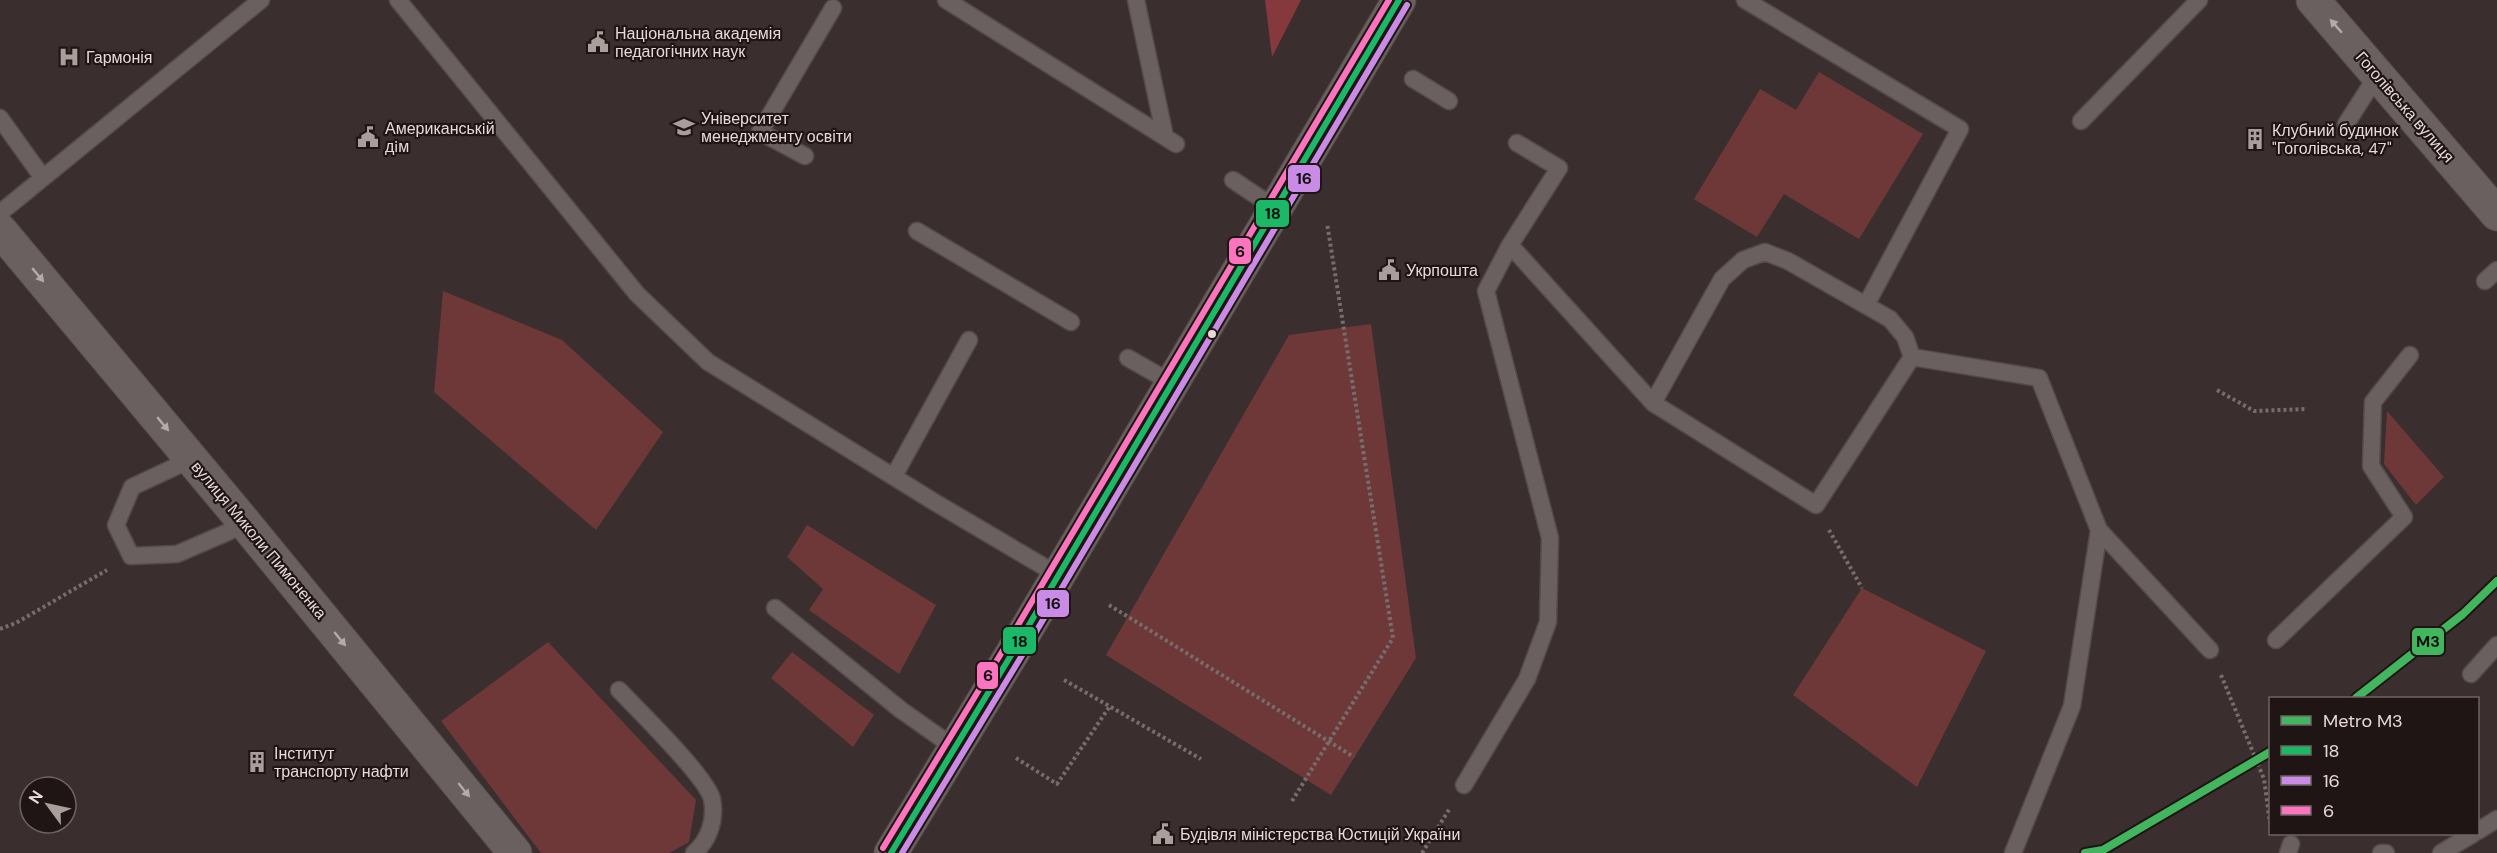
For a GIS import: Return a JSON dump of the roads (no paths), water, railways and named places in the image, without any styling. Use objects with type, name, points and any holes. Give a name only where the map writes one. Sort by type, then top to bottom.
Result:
[{"type":"street","points":[[891,853],[1399,0]]},
{"type":"street","name":"Гоголівська вулиця","points":[[2313,0],[2497,214]]},
{"type":"street","name":"вулиця Миколи Пимоненка","points":[[0,230],[192,459],[515,853]]},
{"type":"lane","points":[[0,213],[261,0]]},
{"type":"lane","points":[[398,0],[637,294],[708,362],[1058,575]]},
{"type":"lane","points":[[946,0],[1171,140],[1136,0]]},
{"type":"lane","points":[[1745,0],[1960,129],[1866,305]]},
{"type":"lane","points":[[2081,121],[2199,0]]},
{"type":"lane","points":[[805,156],[760,132],[833,9]]},
{"type":"lane","points":[[2346,124],[2378,74]]},
{"type":"lane","points":[[1413,79],[1449,101]]},
{"type":"lane","points":[[0,118],[43,178]]},
{"type":"lane","points":[[1464,785],[1527,679],[1548,622],[1550,538],[1486,291],[1510,245],[1559,168],[1517,143]]},
{"type":"lane","points":[[1233,180],[1275,208]]},
{"type":"lane","points":[[917,231],[1071,322]]},
{"type":"lane","points":[[1510,245],[1653,403],[1816,506],[1912,357]]},
{"type":"lane","points":[[1653,403],[1722,279],[1743,260],[1765,252],[1788,261],[1890,319],[1905,337],[1912,357]]},
{"type":"lane","points":[[894,476],[969,340]]},
{"type":"lane","points":[[2276,640],[2404,517],[2371,466],[2373,402],[2410,355]]},
{"type":"lane","points":[[1912,357],[2039,378],[2099,530],[2210,650]]},
{"type":"lane","points":[[1128,358],[1172,383]]},
{"type":"lane","points":[[192,459],[132,487],[116,525],[131,556],[177,554],[228,532],[244,522]]},
{"type":"lane","points":[[2013,853],[2072,706],[2099,530]]},
{"type":"lane","points":[[775,608],[901,710],[955,748]]},
{"type":"lane","points":[[2471,674],[2497,645]]},
{"type":"lane","points":[[619,690],[693,770],[712,798],[712,826],[704,844],[694,853]]},
{"type":"lane","points":[[2479,830],[2497,819]]},
{"type":"lane","points":[[2441,853],[2471,835]]},
{"type":"metro line","name":"M3","points":[[2357,697],[2463,614],[2497,581]]},
{"type":"metro line","name":"M3","points":[[2085,853],[2103,850],[2269,753]]},
{"type":"place","name":"Національна академія педагогічних наук","points":[[598,42]]},
{"type":"place","name":"Гармонія","points":[[69,57]]},
{"type":"place","name":"Університет менеджменту освіти","points":[[684,127]]},
{"type":"place","name":"Американськiй дiм","points":[[368,137]]},
{"type":"place","name":"Клубний будинок \"Гоголівська, 47\"","points":[[2255,139]]},
{"type":"place","name":"Укрпошта","points":[[1389,270]]},
{"type":"place","name":"Інститут транспорту нафти","points":[[257,762]]},
{"type":"place","name":"Будівля міністерства Юстицій України","points":[[1163,834]]}]
